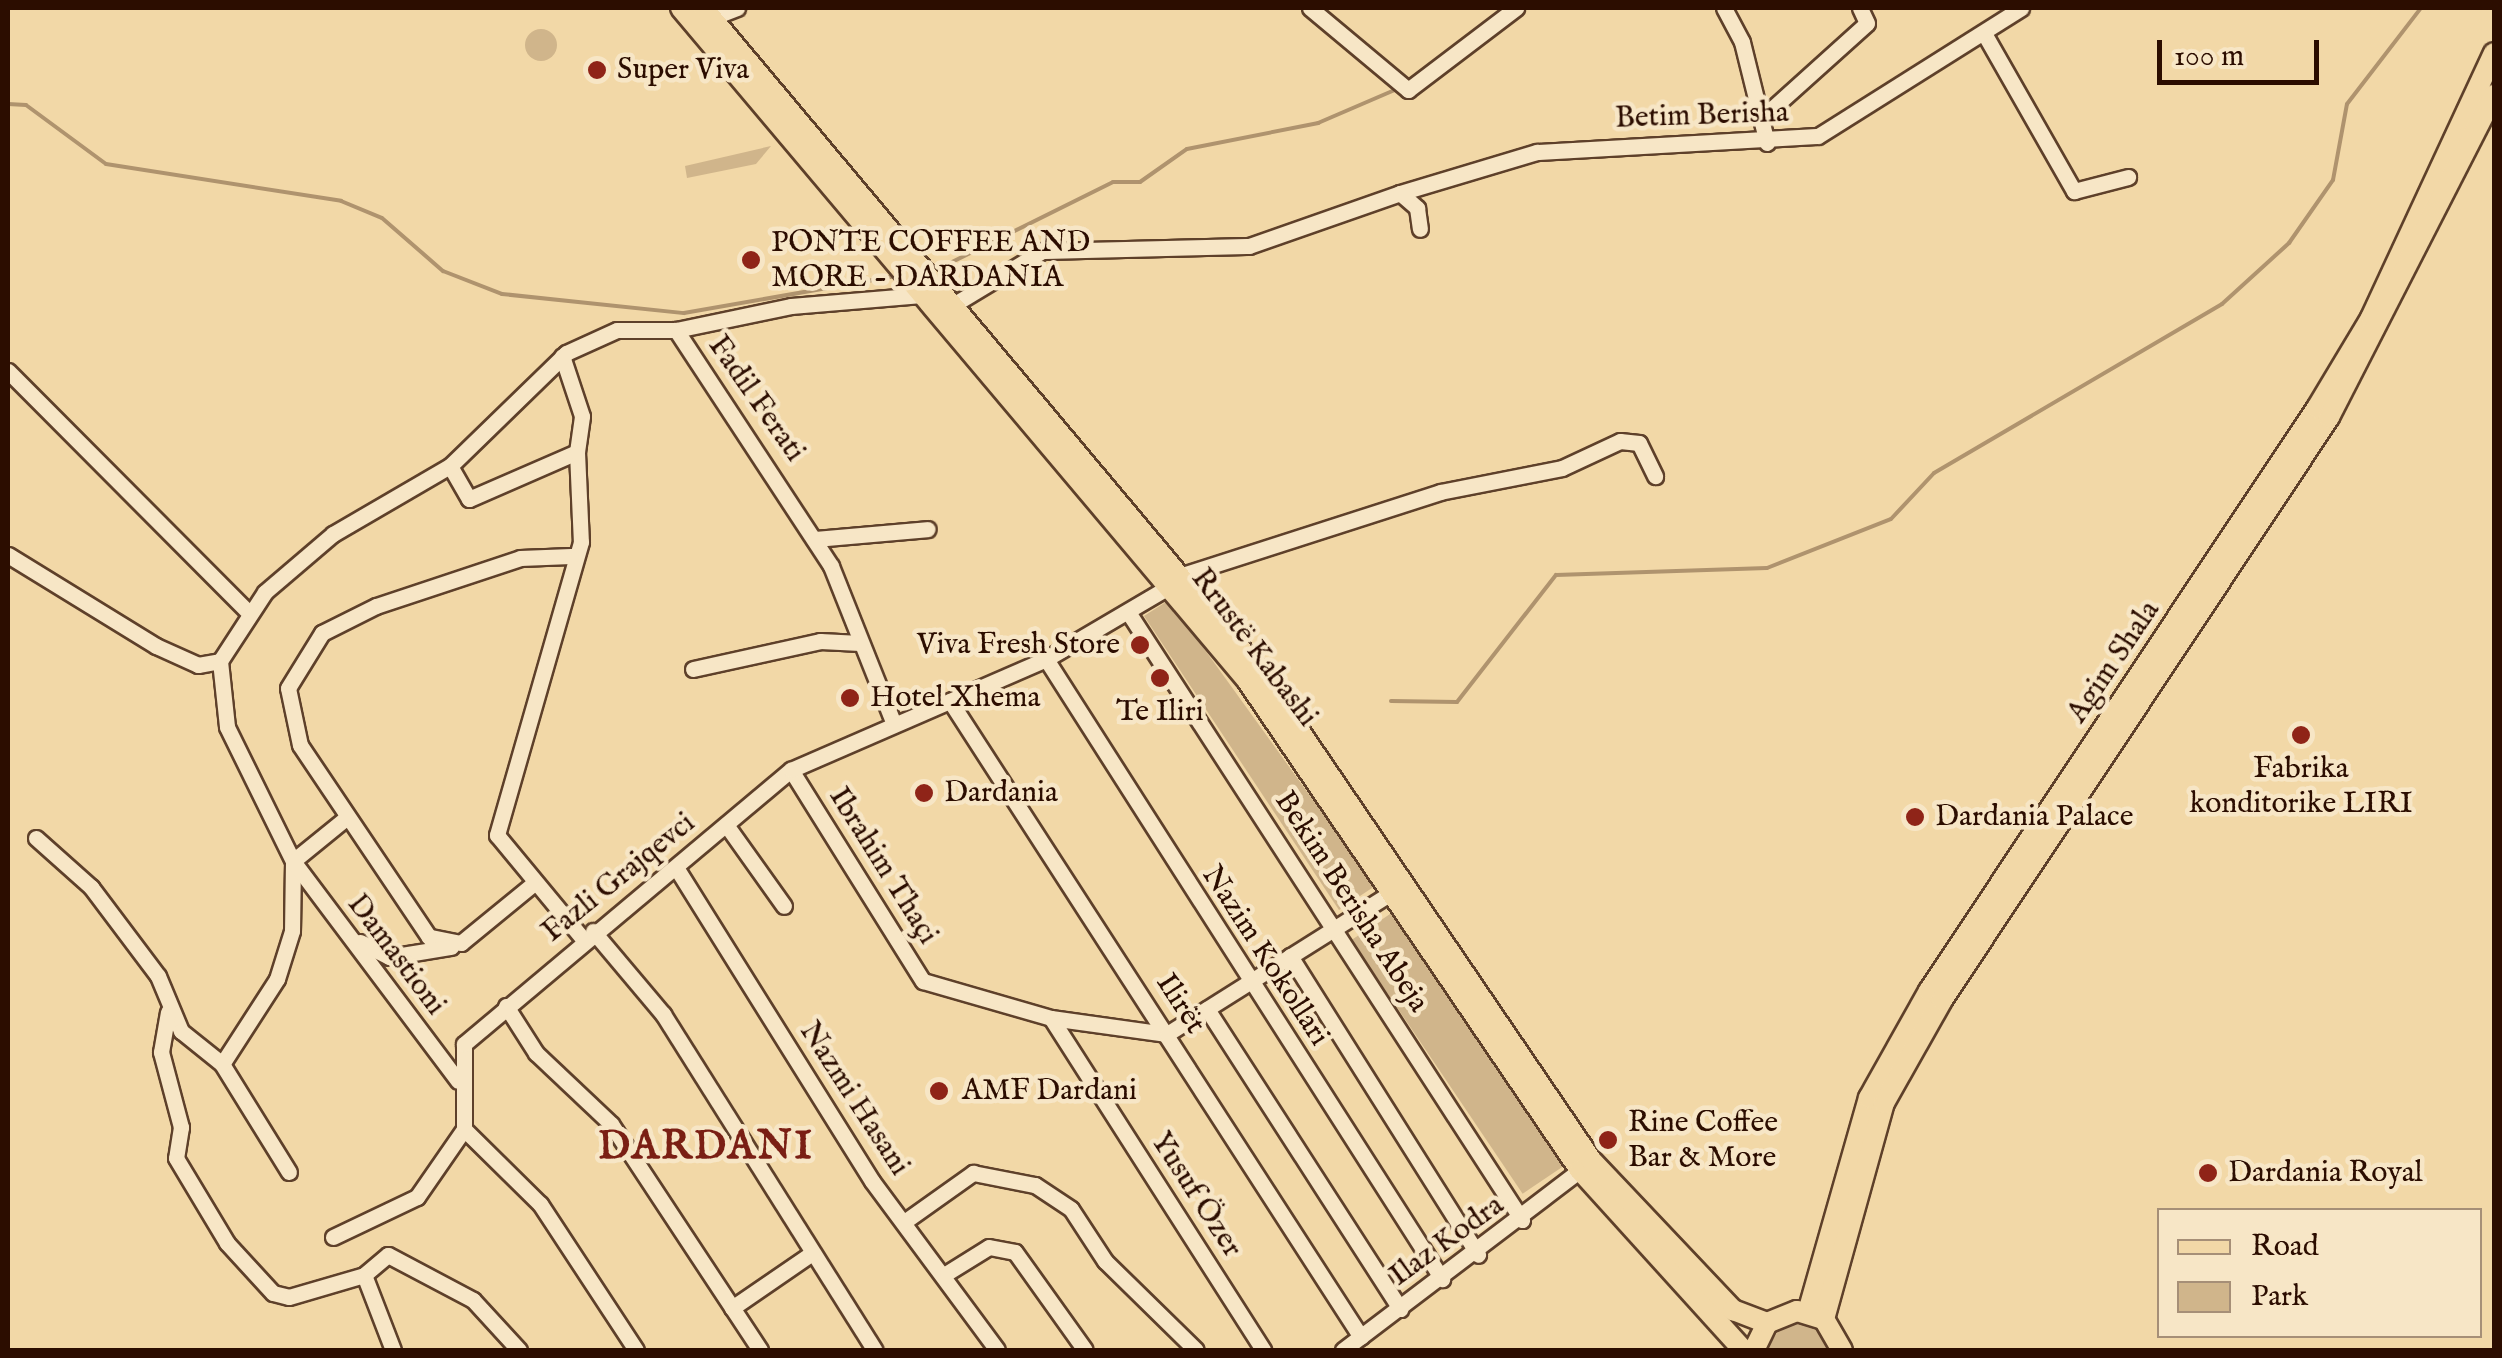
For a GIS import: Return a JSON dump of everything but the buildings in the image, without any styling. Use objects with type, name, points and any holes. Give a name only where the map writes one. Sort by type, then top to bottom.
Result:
[{"type":"main road","name":"Rrustë Kabashi","points":[[681,8],[922,295],[1176,580]]},
{"type":"main road","name":"Rrustë Kabashi","points":[[707,13],[954,305],[1176,580],[1591,1160],[1720,1298],[1767,1323]]},
{"type":"main road","name":"Agim Shala","points":[[1816,1315],[1869,1098],[1929,991],[2317,408],[2371,318],[2494,52]]},
{"type":"main road","name":"Agim Shala","points":[[1816,1315],[1884,1102],[1942,1000],[2329,417],[2494,95]]},
{"type":"main road","name":"Rrustë Kabashi","points":[[1398,889],[1580,1170],[1743,1350]]},
{"type":"main road","points":[[1754,1350],[1767,1323],[1816,1315],[1842,1350]]},
{"type":"street","points":[[707,13],[737,8]]},
{"type":"street","points":[[1310,8],[1408,90],[1516,8]]},
{"type":"street","points":[[1724,8],[1764,115],[1767,143]]},
{"type":"street","points":[[1764,115],[1867,23],[1860,8]]},
{"type":"street","name":"Betim Berisha","points":[[954,305],[1042,251],[1248,246],[1400,193],[1537,152],[1767,143],[1829,132],[1893,83],[1985,35],[2021,8]]},
{"type":"street","points":[[1985,35],[2074,191],[2128,177]]},
{"type":"street","points":[[1400,193],[1417,208],[1420,228]]},
{"type":"street","points":[[676,330],[792,306],[922,295]]},
{"type":"street","name":"Fadil Ferati","points":[[246,610],[333,534],[450,466],[562,356],[616,330],[676,330],[814,539],[893,722]]},
{"type":"street","points":[[562,356],[582,416],[577,452],[582,542],[571,556],[549,667],[497,835],[533,884],[663,1014],[876,1350]]},
{"type":"street","points":[[8,371],[246,610],[220,661],[198,666],[156,646],[8,555]]},
{"type":"street","name":"Fazli Grajqevci","points":[[458,1081],[464,1044],[480,1027],[588,935],[677,870],[791,770],[893,722],[950,702],[1046,659],[1130,615],[1176,580],[1440,492],[1562,468],[1620,442],[1640,443],[1655,476]]},
{"type":"street","points":[[450,466],[469,499],[577,452]]},
{"type":"street","points":[[814,539],[928,530]]},
{"type":"street","points":[[461,943],[429,937],[346,818],[289,715],[298,662],[322,633],[520,558],[571,556]]},
{"type":"street","name":"Bekim Berisha Abeja","points":[[1130,615],[1336,927],[1522,1220]]},
{"type":"street","points":[[693,670],[820,641],[860,643]]},
{"type":"street","name":"Nazim Kokollari","points":[[1046,659],[1248,982],[1442,1279]]},
{"type":"street","name":"Damastioni","points":[[220,661],[226,727],[294,860],[360,942],[458,1081]]},
{"type":"street","name":"Ilirët","points":[[950,702],[1361,1337]]},
{"type":"street","name":"Ibrahim Thaçi","points":[[791,770],[923,981],[1051,1018],[1167,1034]]},
{"type":"street","points":[[222,1064],[277,979],[292,931],[294,860],[346,818]]},
{"type":"street","points":[[728,826],[784,906]]},
{"type":"street","points":[[36,838],[91,887],[158,976],[168,1012],[160,1052],[181,1127],[176,1158],[228,1243],[273,1293],[289,1297],[364,1275],[388,1255],[424,1269],[473,1300],[519,1350]]},
{"type":"street","name":"Nazmi Hasani","points":[[677,870],[904,1222],[947,1273],[997,1350]]},
{"type":"street","points":[[360,942],[388,958],[461,943],[533,884]]},
{"type":"street","points":[[1167,1034],[1398,889]]},
{"type":"street","points":[[1290,956],[1478,1255]]},
{"type":"street","points":[[506,1006],[536,1053],[611,1124],[760,1350]]},
{"type":"street","points":[[1207,1009],[1400,1310]]},
{"type":"street","points":[[168,1012],[222,1064],[289,1172]]},
{"type":"street","name":"Yusuf Özer","points":[[1051,1018],[1263,1350]]},
{"type":"street","points":[[458,1081],[464,1129],[540,1204],[636,1350]]},
{"type":"street","points":[[332,1238],[417,1197],[464,1129]]},
{"type":"street","name":"Ilaz Kodra","points":[[1343,1350],[1478,1255],[1580,1170]]},
{"type":"street","points":[[904,1222],[973,1173],[1035,1185],[1071,1209],[1105,1261],[1196,1350]]},
{"type":"street","points":[[947,1273],[989,1247],[1014,1252],[1086,1350]]},
{"type":"street","points":[[732,1308],[812,1253]]},
{"type":"street","points":[[364,1275],[393,1350]]},
{"type":"green space","points":[[541,29],[552,34],[557,45],[552,56],[541,61],[530,56],[525,45],[530,34]]},
{"type":"green space","points":[[771,146],[756,164],[687,178],[685,166]]},
{"type":"green space","points":[[1169,600],[1375,886],[1339,910],[1144,616]]},
{"type":"green space","points":[[1393,912],[1564,1166],[1523,1194],[1352,940]]},
{"type":"green space","points":[[1803,1321],[1823,1330],[1832,1350],[1766,1350],[1782,1325]]},
{"type":"waterway","points":[[1391,701],[1457,702],[1556,575],[1767,568],[1891,519],[1934,473],[2222,304],[2289,243],[2333,180],[2347,104],[2421,8]]},
{"type":"waterway","points":[[946,265],[1113,182],[1140,182],[1187,149],[1318,123],[1397,89]]},
{"type":"waterway","points":[[8,104],[26,105],[106,164],[341,201],[382,218],[443,271],[502,294],[684,313],[896,276]]},
{"type":"place","name":"Super Viva","points":[[597,70]]},
{"type":"place","name":"PONTE COFFEE AND MORE - DARDANIA","points":[[751,260]]},
{"type":"place","name":"Viva Fresh Store","points":[[1140,645]]},
{"type":"place","name":"Te Iliri","points":[[1160,678]]},
{"type":"place","name":"Hotel Xhema","points":[[850,698]]},
{"type":"place","name":"Fabrika konditorike LIRI","points":[[2301,735]]},
{"type":"place","name":"Dardania","points":[[924,793]]},
{"type":"place","name":"Dardania Palace","points":[[1915,817]]},
{"type":"place","name":"AMF Dardani","points":[[939,1091]]},
{"type":"place","name":"Rine Coffee Bar & More","points":[[1608,1140]]},
{"type":"place","name":"Dardania Royal","points":[[2208,1173]]},
{"type":"district","name":"DARDANI","points":[[706,1148]]}]
